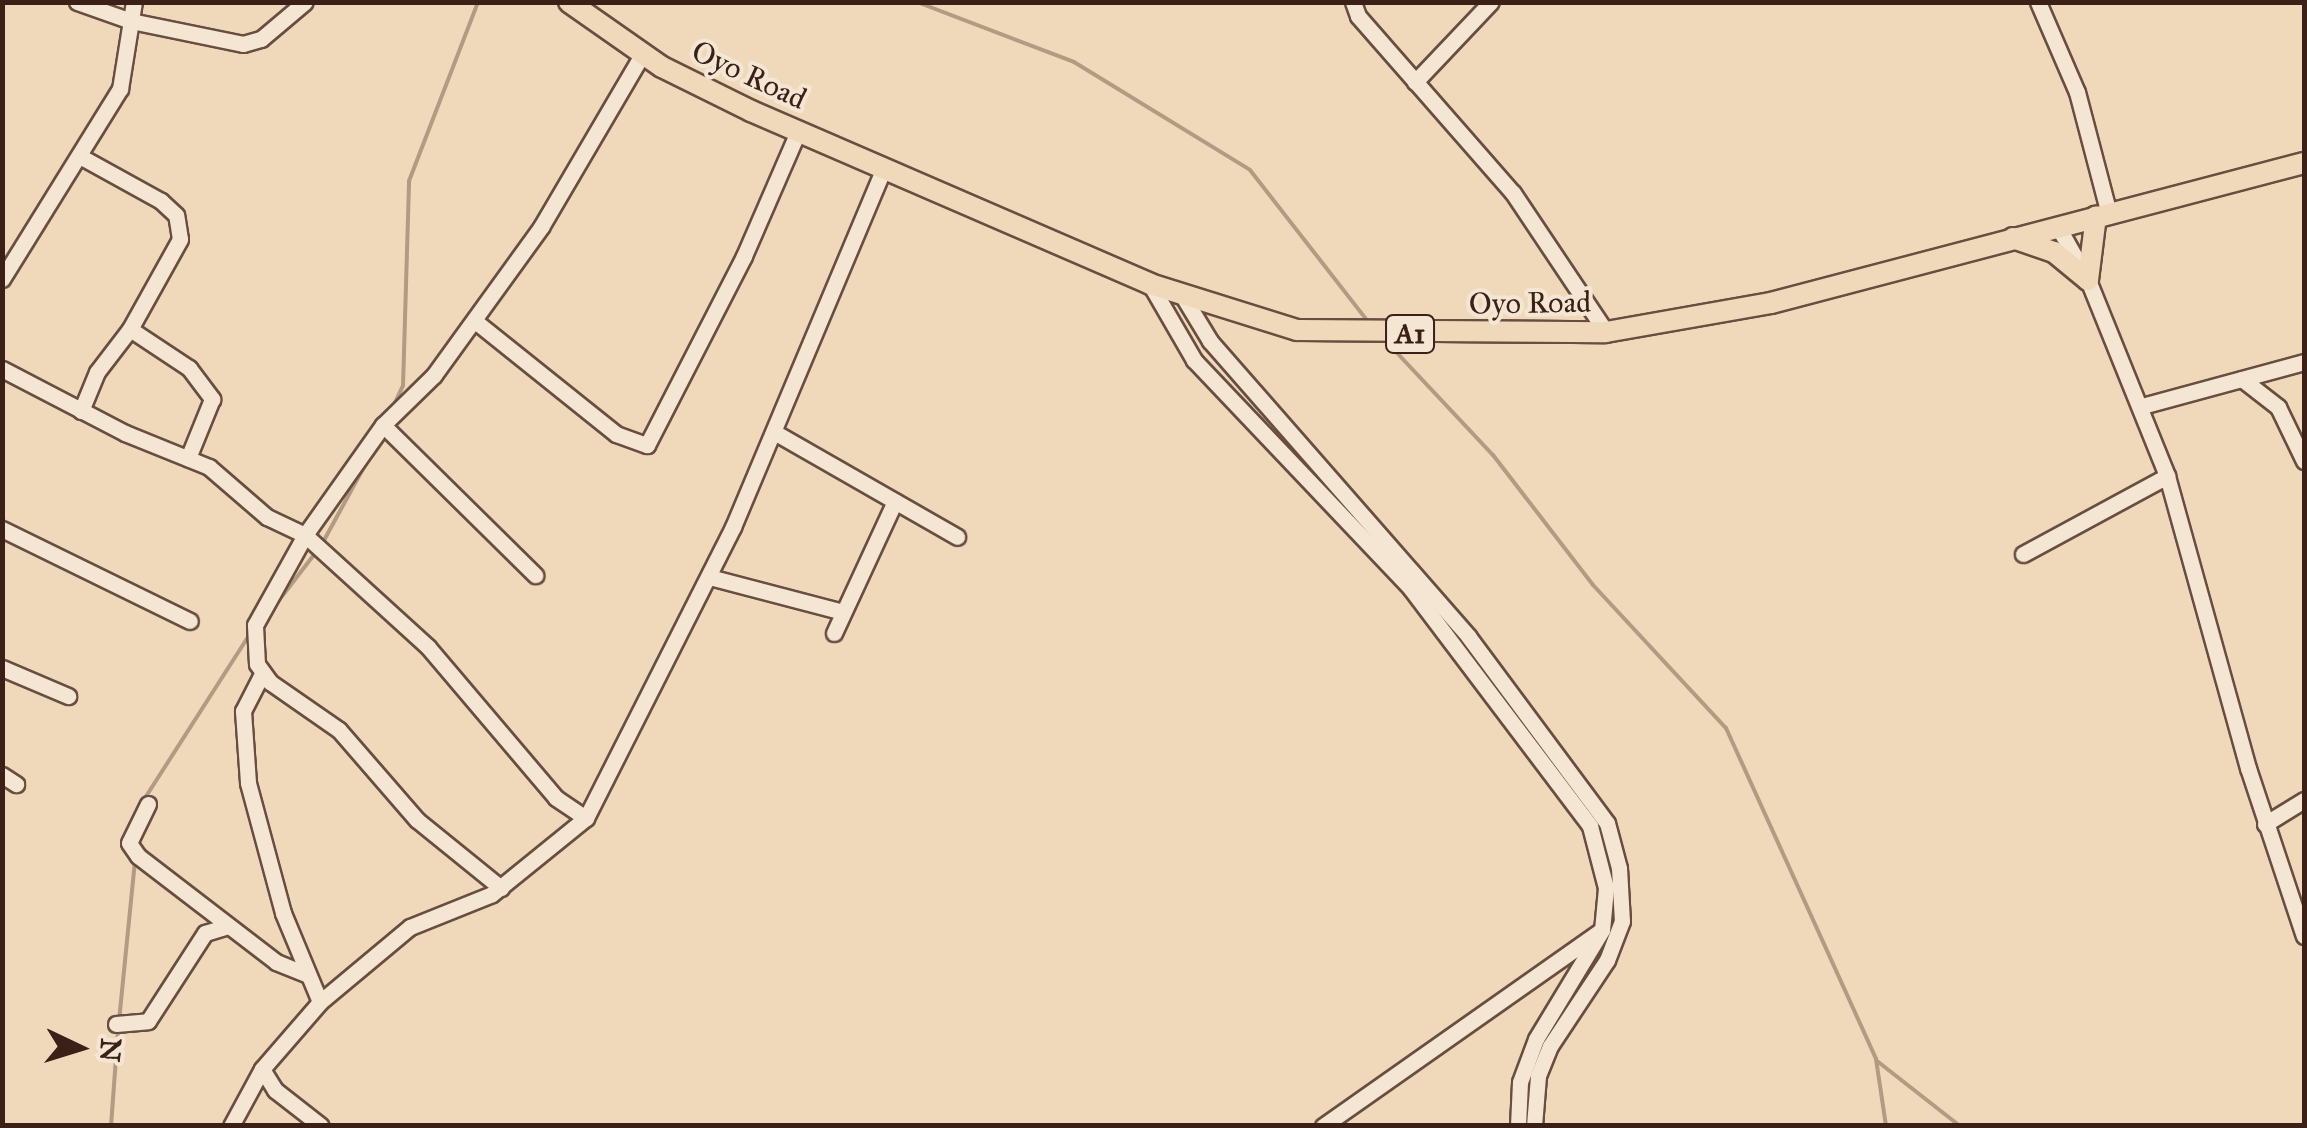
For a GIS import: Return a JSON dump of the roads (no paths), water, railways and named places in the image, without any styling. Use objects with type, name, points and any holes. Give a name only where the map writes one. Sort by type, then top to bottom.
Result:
[{"type":"highway","name":"Oyo Road","points":[[569,2],[643,53],[798,132],[1184,298],[1314,331],[1606,332],[1771,303],[2304,163]]},
{"type":"highway","points":[[2013,238],[2054,252],[2088,280],[2102,213]]},
{"type":"street","points":[[77,2],[131,21],[244,44],[261,39],[305,2]]},
{"type":"street","points":[[2,279],[83,158],[120,88],[134,2]]},
{"type":"street","points":[[1353,2],[1416,82],[1513,192],[1606,332]]},
{"type":"street","points":[[1416,82],[1491,2]]},
{"type":"street","points":[[2038,2],[2077,92],[2102,213]]},
{"type":"street","points":[[320,1002],[264,856],[248,783],[243,711],[262,674],[255,625],[314,544],[383,425],[434,375],[541,228],[643,53]]},
{"type":"street","points":[[474,321],[616,434],[647,445],[744,256],[798,132]]},
{"type":"street","points":[[80,412],[97,372],[130,329],[174,254],[179,224],[161,201],[83,158]]},
{"type":"street","points":[[231,1126],[262,1069],[320,1002],[410,927],[501,888],[586,818],[710,577],[884,168]]},
{"type":"street","points":[[2058,225],[2088,280],[2167,476],[2265,824],[2304,936]]},
{"type":"street","points":[[1150,284],[1194,360],[1411,589],[1590,826],[1606,888],[1602,930],[1536,1038],[1520,1082],[1518,1126]]},
{"type":"street","points":[[1184,298],[1210,341],[1388,538],[1598,807],[1619,868],[1622,921],[1607,960],[1550,1046],[1538,1076],[1534,1126]]},
{"type":"street","points":[[130,329],[190,368],[212,399],[188,458]]},
{"type":"street","points":[[2142,406],[2304,362]]},
{"type":"street","points":[[2,369],[80,412],[188,458],[232,483],[267,517],[314,544],[428,647],[556,798],[586,818]]},
{"type":"street","points":[[2242,379],[2278,407],[2304,461]]},
{"type":"street","points":[[383,425],[534,575]]},
{"type":"street","points":[[774,432],[956,537]]},
{"type":"street","points":[[2024,554],[2167,476]]},
{"type":"street","points":[[834,633],[895,501]]},
{"type":"street","points":[[2,529],[190,621]]},
{"type":"street","points":[[710,577],[843,612]]},
{"type":"street","points":[[2,668],[68,696]]},
{"type":"street","points":[[262,674],[339,730],[416,820],[501,888]]},
{"type":"street","points":[[2265,824],[2304,800]]},
{"type":"street","points":[[148,804],[131,837],[132,848],[285,967],[309,975]]},
{"type":"street","points":[[1323,1126],[1602,930],[1622,921]]},
{"type":"street","points":[[116,1024],[148,1021],[205,933],[228,926]]},
{"type":"street","points":[[262,1069],[275,1090],[321,1126]]},
{"type":"waterway","points":[[393,407],[403,386],[409,181],[478,2]]},
{"type":"waterway","points":[[917,2],[1074,62],[1250,170],[1370,324]]},
{"type":"waterway","points":[[1383,338],[1493,455],[1593,585],[1726,728],[1876,1059],[1886,1126]]},
{"type":"waterway","points":[[322,544],[370,456]]},
{"type":"waterway","points":[[270,612],[316,552]]},
{"type":"waterway","points":[[145,798],[250,634]]},
{"type":"waterway","points":[[119,1021],[135,861]]},
{"type":"waterway","points":[[111,1126],[118,1031]]},
{"type":"waterway","points":[[1877,1061],[1960,1126]]}]
